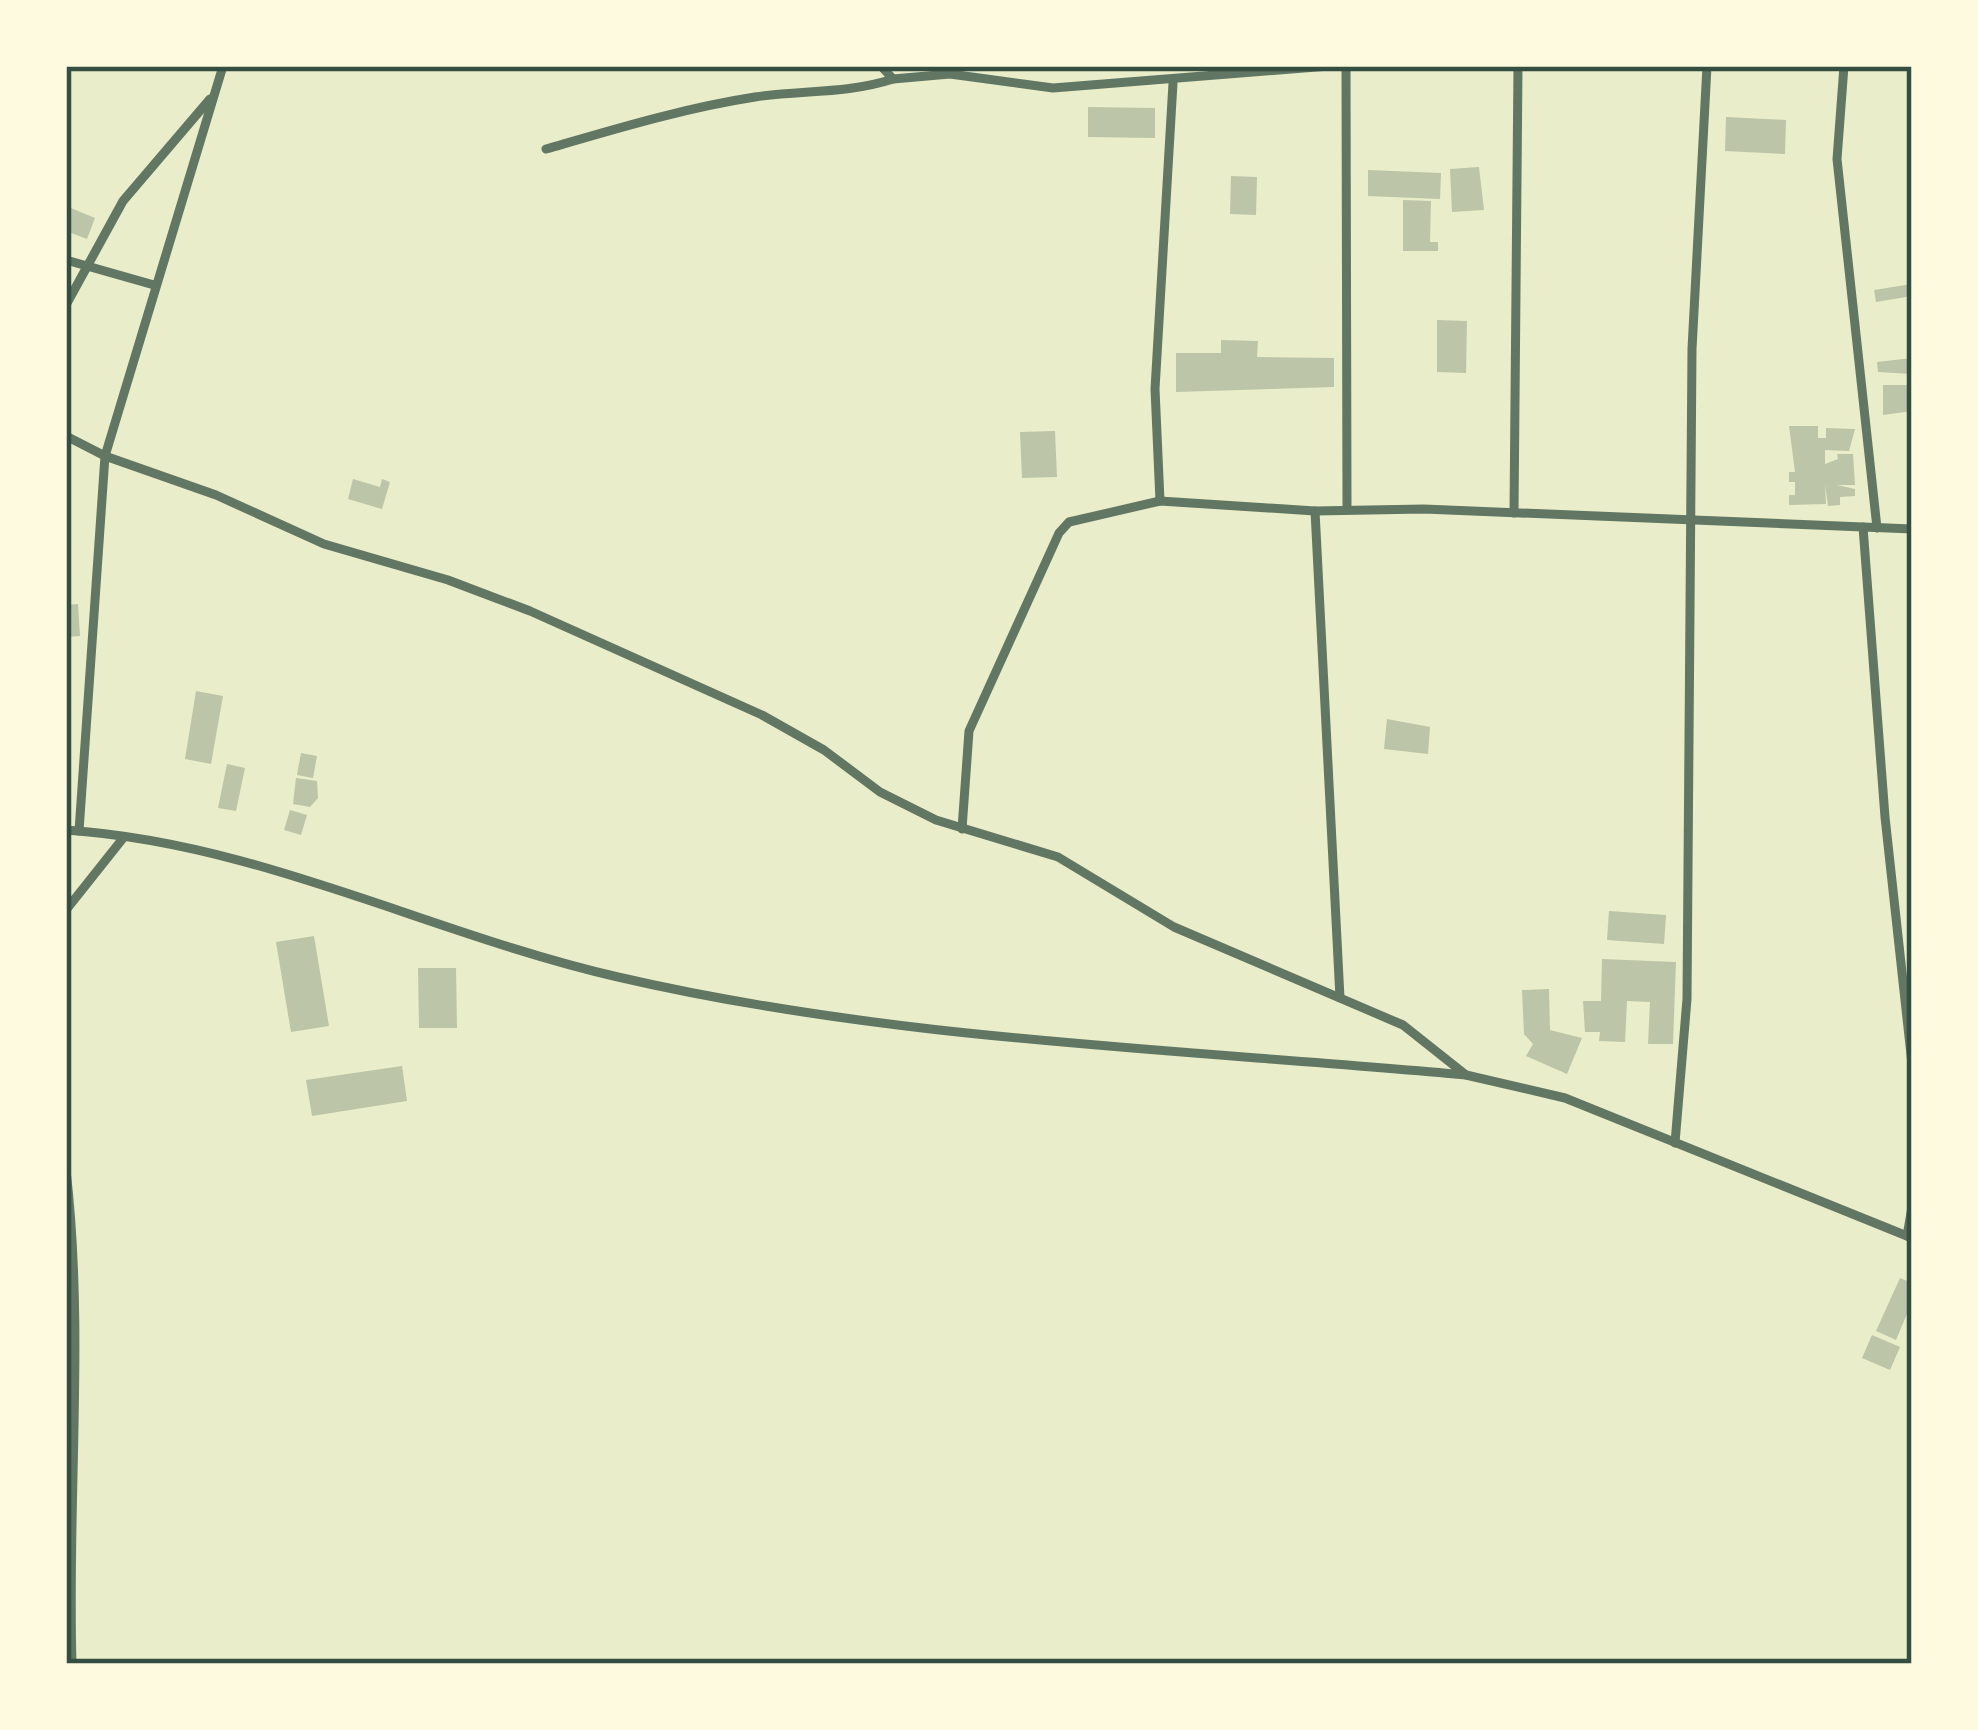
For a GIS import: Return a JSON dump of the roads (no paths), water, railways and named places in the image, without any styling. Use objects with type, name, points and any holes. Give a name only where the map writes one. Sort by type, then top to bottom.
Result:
[{"type":"street","points":[[79,831],[105,456],[223,66]]},
{"type":"street","points":[[881,66],[893,80]]},
{"type":"street","points":[[546,149],[704,106],[786,93],[832,93],[893,80],[994,72],[1053,88],[1329,66]]},
{"type":"street","points":[[1346,66],[1347,509]]},
{"type":"street","points":[[1514,513],[1518,66]]},
{"type":"street","points":[[1676,1143],[1687,977],[1692,349],[1707,66]]},
{"type":"street","points":[[1844,66],[1837,159],[1877,528]]},
{"type":"street","points":[[1160,501],[1156,367],[1173,82]]},
{"type":"street","points":[[66,305],[123,201],[213,95]]},
{"type":"street","points":[[66,260],[154,285]]},
{"type":"street","points":[[66,436],[105,456],[216,495],[323,544],[448,580],[530,611],[762,715],[824,750],[880,792],[962,829],[1058,857],[1174,927],[1403,1025],[1466,1076]]},
{"type":"street","points":[[962,829],[969,731],[1059,533],[1069,522],[1160,501],[1315,511],[1514,513],[1912,529]]},
{"type":"street","points":[[1315,511],[1340,998]]},
{"type":"street","points":[[1863,527],[1885,817],[1912,1064]]},
{"type":"street","points":[[66,830],[184,846],[350,890],[511,950],[751,1005],[1466,1076],[1565,1098],[1910,1237],[1912,1207]]},
{"type":"street","points":[[66,910],[124,837]]},
{"type":"street","points":[[66,1170],[76,1348],[68,1534],[72,1664]]}]
